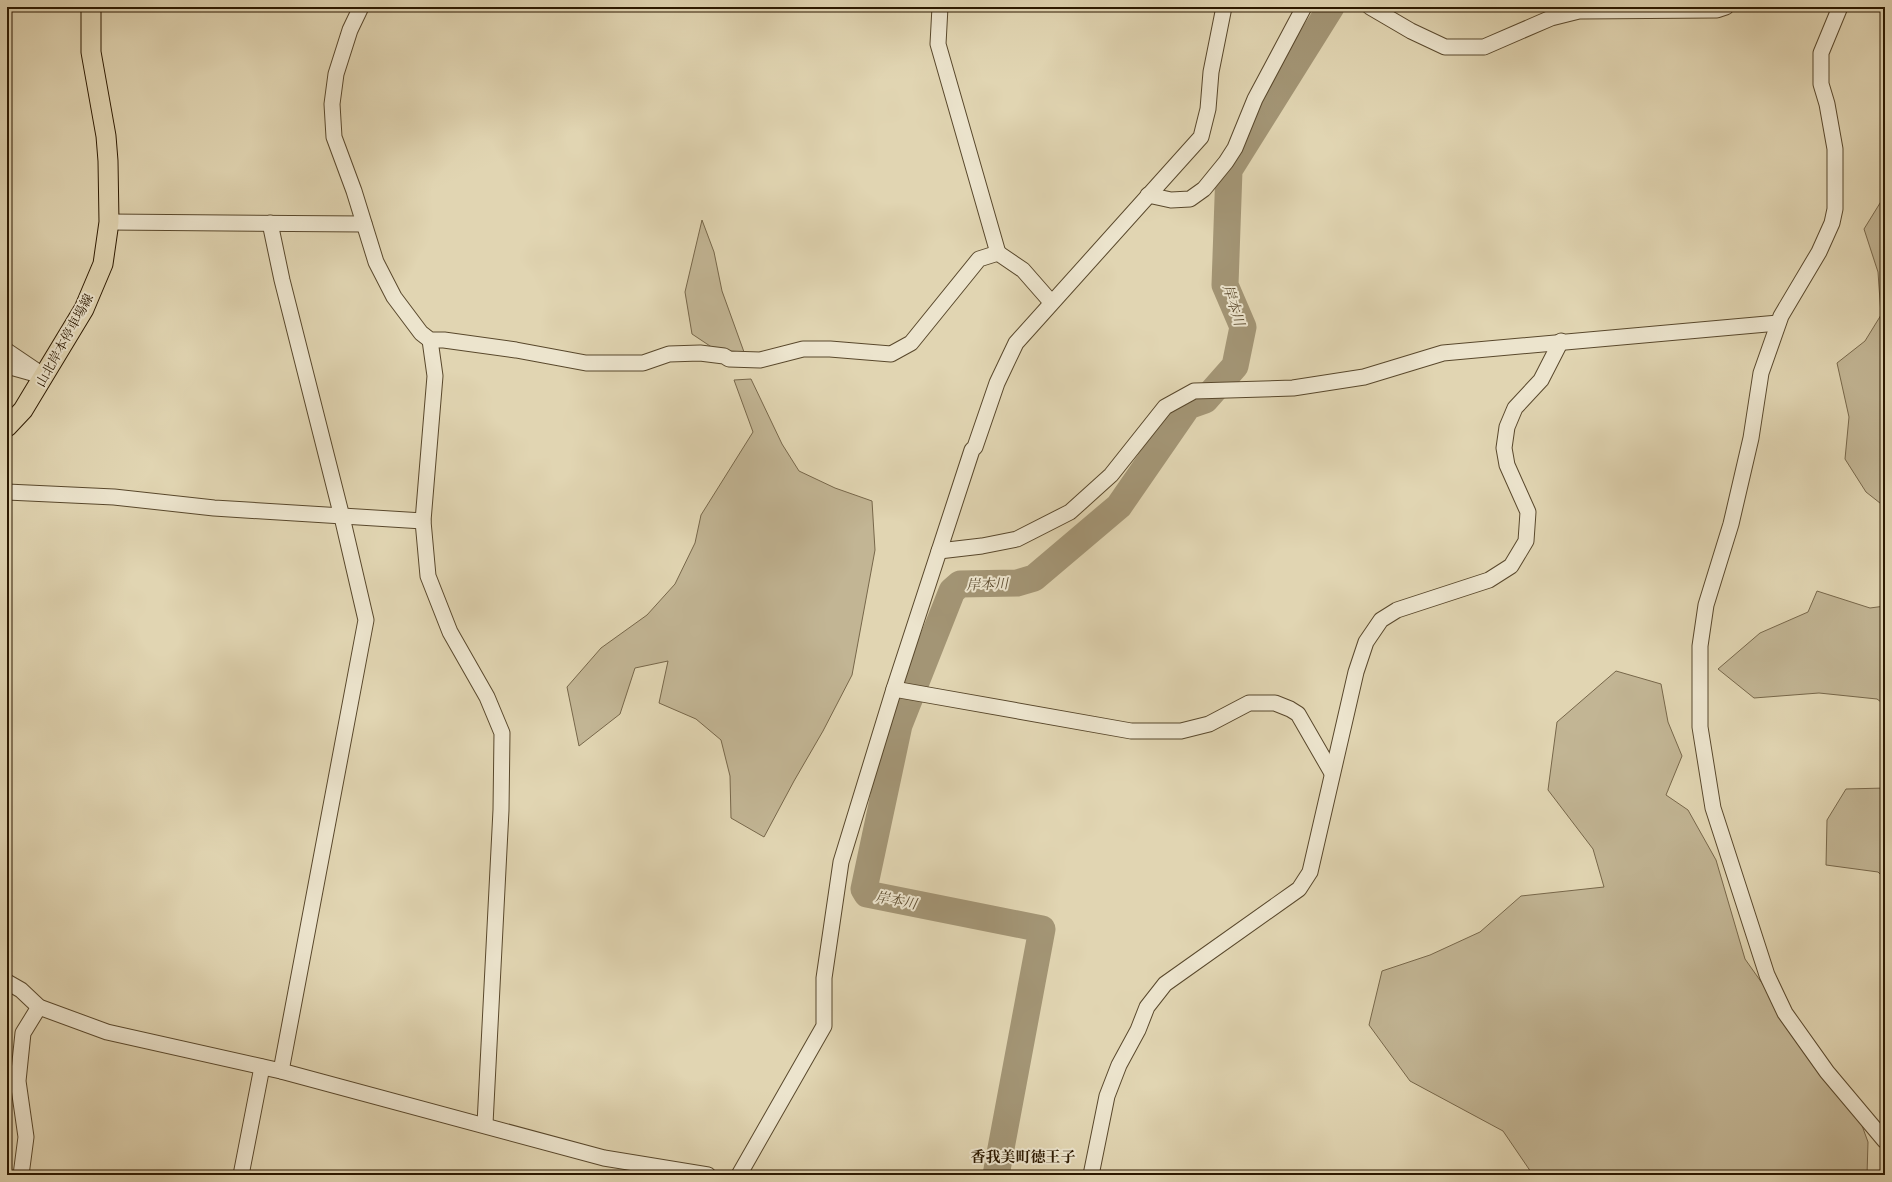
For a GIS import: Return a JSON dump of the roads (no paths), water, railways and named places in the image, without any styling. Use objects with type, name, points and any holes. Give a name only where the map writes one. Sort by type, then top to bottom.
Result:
[{"type":"main road","name":"山北岸本停車場線","points":[[7,427],[23,410],[84,310],[103,264],[109,222],[106,136],[91,52],[91,7]]},
{"type":"street","points":[[361,7],[350,30],[336,74],[332,104],[334,136],[354,190],[376,262],[394,297],[421,333],[430,340],[444,340],[516,350],[586,363],[643,363],[669,354],[700,353],[724,356],[729,359],[760,360],[803,349],[830,349],[891,354],[911,343],[979,259],[998,253]]},
{"type":"street","points":[[940,7],[938,44],[998,253],[1023,270],[1052,302]]},
{"type":"street","points":[[739,1175],[824,1026],[824,978],[841,862],[894,689],[972,450],[1000,376],[1016,343],[1201,136],[1208,110],[1211,72],[1224,7]]},
{"type":"street","points":[[1148,195],[1171,200],[1190,199],[1204,189],[1226,162],[1235,148],[1255,99],[1304,7]]},
{"type":"street","points":[[1370,7],[1411,31],[1445,47],[1484,47],[1551,18],[1579,11],[1717,10],[1726,7]]},
{"type":"street","points":[[1840,7],[1821,53],[1821,84],[1827,104],[1835,149],[1835,209],[1832,223],[1820,252],[1778,323],[1761,373],[1751,438],[1731,524],[1706,605],[1700,646],[1700,727],[1713,808],[1767,975],[1785,1013],[1822,1065],[1885,1141]]},
{"type":"street","points":[[109,222],[364,224]]},
{"type":"street","points":[[270,223],[282,280],[342,516],[366,620],[280,1072]]},
{"type":"street","points":[[939,551],[982,546],[1017,539],[1070,512],[1111,475],[1165,407],[1194,391],[1293,388],[1364,377],[1443,353],[1560,341],[1778,323]]},
{"type":"street","points":[[430,340],[436,376],[423,521],[428,576],[450,632],[487,697],[502,733],[501,810],[484,1124]]},
{"type":"street","points":[[1091,1175],[1108,1096],[1119,1065],[1138,1030],[1147,1007],[1165,984],[1299,889],[1310,872],[1356,672],[1366,642],[1382,620],[1397,610],[1490,580],[1511,566],[1526,541],[1528,512],[1507,465],[1504,448],[1507,427],[1515,408],[1541,380],[1560,341]]},
{"type":"street","points":[[7,351],[44,376]]},
{"type":"street","points":[[7,366],[44,376]]},
{"type":"street","points":[[7,492],[114,497],[214,508],[423,521]]},
{"type":"street","points":[[894,689],[1131,731],[1181,731],[1209,724],[1249,703],[1275,703],[1298,714],[1332,773]]},
{"type":"street","points":[[7,982],[20,990],[39,1007],[107,1032],[262,1067],[484,1124],[604,1158],[708,1175]]},
{"type":"street","points":[[21,1175],[26,1137],[18,1073],[23,1033],[39,1007]]},
{"type":"street","points":[[241,1175],[262,1067]]},
{"type":"waterway","name":"岸本川","points":[[996,1175],[1042,929],[867,894],[864,889],[899,725],[952,591],[960,584],[1017,583],[1034,578],[1119,506],[1188,406],[1205,400],[1235,366],[1243,327],[1225,285],[1229,170],[1331,7]]},
{"type":"district","name":"香我美町徳王子","points":[[1023,1157]]}]
